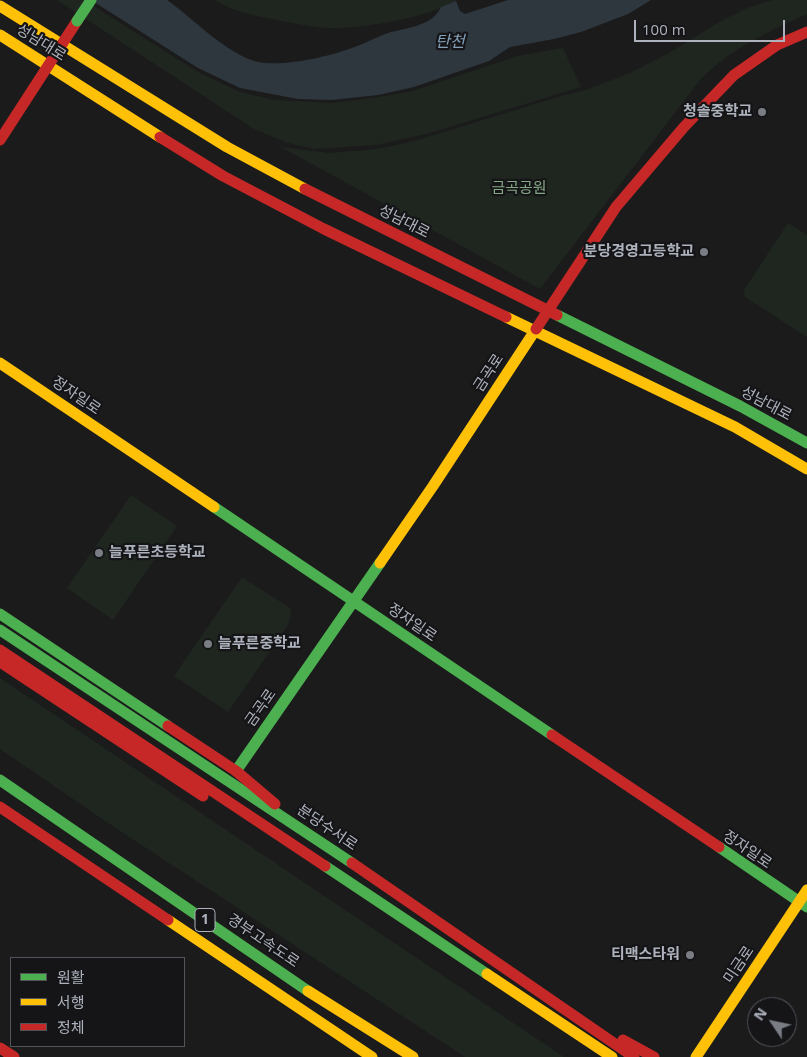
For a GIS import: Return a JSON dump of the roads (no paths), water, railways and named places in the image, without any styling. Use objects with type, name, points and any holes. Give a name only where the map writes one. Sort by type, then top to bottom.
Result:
[{"type":"main road","points":[[0,140],[91,0]]},
{"type":"main road","name":"성남대로","points":[[0,6],[227,147],[301,187],[740,406],[807,443]]},
{"type":"main road","name":"금곡로","points":[[236,770],[433,486],[616,207],[684,127],[734,75],[777,45],[807,32]]},
{"type":"main road","name":"성남대로","points":[[0,35],[223,176],[324,229],[735,427],[807,469]]},
{"type":"main road","name":"정자일로","points":[[0,363],[803,905]]},
{"type":"main road","points":[[0,614],[236,770],[308,833]]},
{"type":"main road","name":"분당수서로","points":[[0,630],[308,833],[634,1057]]},
{"type":"main road","points":[[0,650],[612,1057]]},
{"type":"main road","points":[[0,662],[242,821],[292,843]]},
{"type":"main road","name":"경부고속도로","points":[[0,780],[316,996],[412,1057]]},
{"type":"main road","name":"1","points":[[0,807],[372,1057]]},
{"type":"main road","name":"미금로","points":[[696,1057],[803,905],[807,890]]},
{"type":"main road","points":[[583,1023],[631,1043],[654,1057]]},
{"type":"main road","points":[[576,1034],[600,1057]]},
{"type":"main road","points":[[0,1048],[14,1057]]},
{"type":"water","name":"탄천","points":[[91,0],[167,0],[207,33],[239,55],[260,62],[285,63],[336,53],[388,33],[411,28],[432,18],[441,7],[456,1],[460,11],[465,14],[508,0],[651,0],[628,14],[581,32],[510,47],[489,61],[414,87],[378,95],[332,100],[298,99],[240,88],[198,68]]},
{"type":"place","name":"청솔중학교","points":[[762,112]]},
{"type":"place","name":"분당경영고등학교","points":[[704,252]]},
{"type":"place","name":"늘푸른초등학교","points":[[99,553]]},
{"type":"place","name":"늘푸른중학교","points":[[208,644]]},
{"type":"place","name":"티맥스타워","points":[[690,955]]},
{"type":"park label","name":"금곡공원","points":[[519,189]]}]
